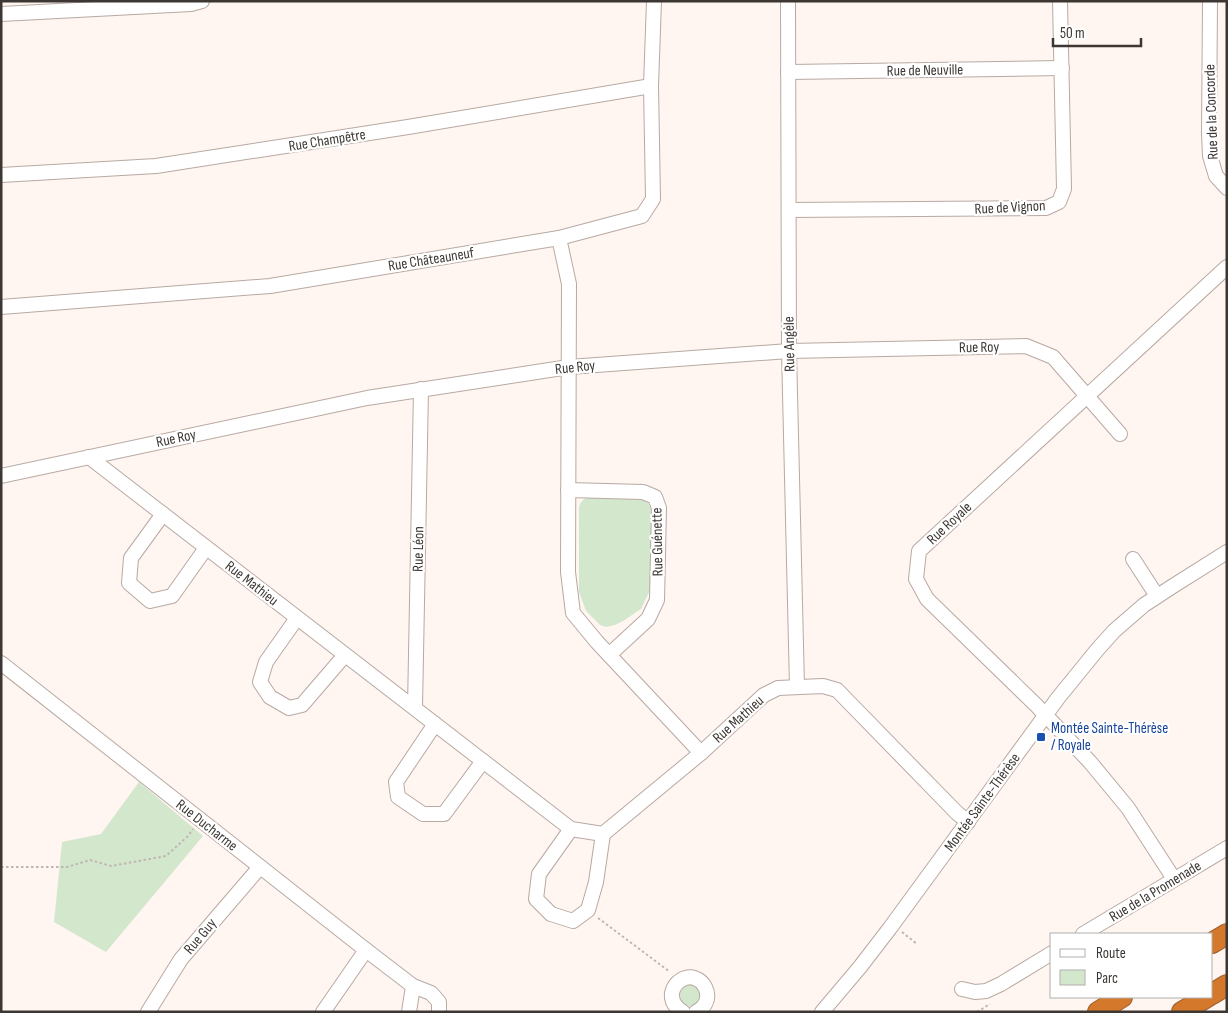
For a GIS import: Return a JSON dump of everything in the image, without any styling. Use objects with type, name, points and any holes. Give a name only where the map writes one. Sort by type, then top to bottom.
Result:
[{"type":"highway","points":[[1213,942],[1227,934]]},
{"type":"highway","points":[[1213,993],[1227,985]]},
{"type":"highway","points":[[1098,1012],[1120,998]]},
{"type":"highway","points":[[1182,1012],[1205,998]]},
{"type":"street","points":[[1,14],[191,4],[202,1]]},
{"type":"street","name":"Rue Châteauneuf","points":[[1,307],[270,286],[559,238],[642,216],[653,199],[651,86],[654,1]]},
{"type":"street","name":"Rue Angèle","points":[[788,1],[789,351],[797,687]]},
{"type":"street","name":"Rue de Vignon","points":[[789,210],[1046,208],[1058,202],[1064,189],[1060,1]]},
{"type":"street","name":"Rue de la Concorde","points":[[1210,1],[1210,156],[1216,176],[1227,188]]},
{"type":"street","name":"Rue de Neuville","points":[[788,72],[1062,68]]},
{"type":"street","name":"Rue Champêtre","points":[[1,175],[156,166],[408,128],[651,86]]},
{"type":"street","points":[[559,238],[570,284],[568,572],[573,613],[609,655],[701,753]]},
{"type":"street","name":"Rue Royale","points":[[1174,879],[1135,818],[1090,762],[927,599],[916,579],[919,550],[1227,267]]},
{"type":"street","name":"Rue Roy","points":[[1,476],[367,398],[421,389],[569,367],[789,351],[1026,346],[1053,357],[1120,434]]},
{"type":"street","name":"Rue Léon","points":[[415,708],[421,389]]},
{"type":"street","name":"Rue Mathieu","points":[[89,457],[571,829],[603,834],[701,753],[764,695],[778,688],[823,686],[837,690],[968,822]]},
{"type":"street","name":"Rue Guénette","points":[[568,490],[643,492],[655,497],[659,508],[657,600],[648,619],[609,655]]},
{"type":"street","points":[[163,514],[131,558],[128,583],[150,600],[172,596],[206,548]]},
{"type":"street","name":"Montée Sainte-Thérèse","points":[[822,1012],[860,967],[1045,715],[1087,661],[1114,631],[1157,596],[1227,552]]},
{"type":"street","points":[[1133,559],[1157,596]]},
{"type":"street","points":[[297,618],[266,662],[260,682],[270,697],[289,708],[302,705],[345,655]]},
{"type":"street","name":"Rue Ducharme","points":[[1,664],[413,986],[431,993],[439,1002],[439,1012]]},
{"type":"street","points":[[434,724],[396,782],[398,797],[424,814],[444,814],[483,761]]},
{"type":"street","points":[[571,829],[539,874],[536,899],[551,914],[574,921],[588,910],[596,882],[603,834]]},
{"type":"street","name":"Rue de la Promenade","points":[[1085,933],[1227,848]]},
{"type":"street","name":"Rue Guy","points":[[148,1012],[181,959],[260,867]]},
{"type":"street","points":[[323,1012],[366,950]]},
{"type":"street","points":[[962,989],[976,992],[986,991],[1050,954]]},
{"type":"street","points":[[683,1012],[675,1004],[672,992],[677,983],[686,978],[695,978],[705,986],[707,998],[702,1010]]},
{"type":"street","points":[[409,1012],[413,986]]},
{"type":"path","points":[[1,867],[67,867],[90,860],[111,866],[166,856],[188,836],[199,819]]},
{"type":"path","points":[[588,910],[674,975]]},
{"type":"path","points":[[892,924],[918,944]]},
{"type":"green space","points":[[590,496],[638,497],[647,502],[652,512],[650,590],[641,609],[623,621],[606,627],[600,625],[586,611],[579,592],[579,508],[580,504]]},
{"type":"green space","points":[[139,782],[203,836],[106,952],[54,922],[62,842],[101,834]]},
{"type":"green space","points":[[690,984],[698,987],[701,995],[698,1003],[690,1006],[682,1003],[679,995],[682,987]]},
{"type":"place","name":"Montée Sainte-Thérèse / Royale","points":[[1041,737]]}]
